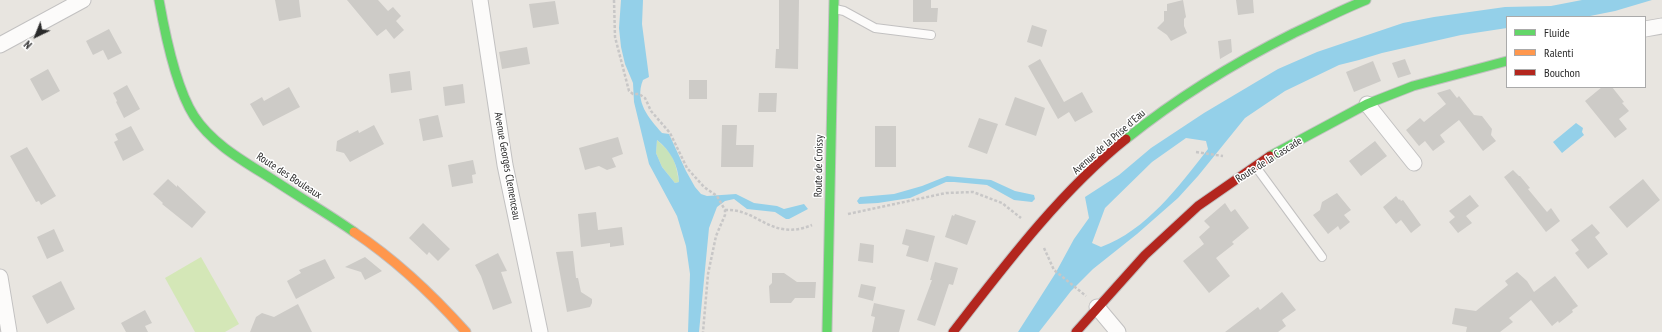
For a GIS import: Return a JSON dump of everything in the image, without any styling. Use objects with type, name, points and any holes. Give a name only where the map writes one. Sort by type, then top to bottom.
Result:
[{"type":"street","points":[[0,45],[83,0]]},
{"type":"street","name":"Route des Bouleaux","points":[[159,0],[182,89],[194,117],[208,134],[237,157],[369,241],[392,259],[433,297],[466,332]]},
{"type":"street","name":"Avenue Georges Clemenceau","points":[[480,0],[505,165],[540,332]]},
{"type":"street","name":"Avenue de la Prise d'Eau","points":[[953,332],[1006,264],[1071,191],[1102,160],[1133,133],[1174,103],[1262,48],[1366,0]]},
{"type":"street","name":"Route de Croissy","points":[[827,332],[834,5]]},
{"type":"street","points":[[1646,29],[1662,26]]},
{"type":"street","name":"Route de la Cascade","points":[[1076,332],[1145,255],[1198,206],[1275,153],[1366,104],[1413,86],[1506,61]]},
{"type":"street","points":[[1366,104],[1414,163]]},
{"type":"street","points":[[0,277],[9,332]]},
{"type":"street","points":[[1097,307],[1118,332]]},
{"type":"lane","points":[[834,5],[875,28],[931,35]]},
{"type":"lane","points":[[1255,166],[1322,257]]},
{"type":"path","points":[[614,0],[615,37],[629,91],[633,94],[639,94],[646,98],[651,111],[670,133],[687,168],[704,188],[717,196],[722,202],[725,210],[725,215],[716,236],[708,274],[703,332]]},
{"type":"path","points":[[1196,152],[1223,156]]},
{"type":"path","points":[[843,216],[946,193],[973,192],[1002,203],[1036,230],[1054,270],[1079,289]]},
{"type":"path","points":[[725,210],[735,209],[763,223],[784,230],[801,230],[818,223]]},
{"type":"green space","points":[[657,140],[673,158],[679,182],[675,183],[662,167],[656,153]]},
{"type":"green space","points":[[201,257],[239,324],[225,332],[195,332],[165,278]]},
{"type":"water","points":[[621,0],[643,0],[642,24],[649,77],[643,80],[641,88],[640,95],[644,109],[662,133],[669,134],[686,171],[695,187],[701,194],[707,196],[736,194],[754,203],[777,206],[784,209],[804,204],[808,209],[789,219],[786,219],[775,212],[747,209],[734,199],[725,201],[717,207],[709,228],[699,332],[688,332],[690,274],[686,246],[677,216],[649,164],[634,102],[633,83],[625,64],[621,47],[619,28]],"holes":[[[657,140],[662,144],[673,159],[679,182],[675,183],[662,167],[656,153]]]},
{"type":"water","points":[[1582,0],[1652,0],[1615,11],[1590,16],[1506,16],[1506,28],[1461,35],[1382,53],[1339,65],[1285,91],[1245,118],[1198,176],[1178,198],[1137,234],[1093,269],[1071,291],[1039,332],[1018,332],[1055,274],[1074,239],[1089,218],[1085,197],[1119,175],[1151,148],[1204,113],[1278,69],[1317,52],[1403,23],[1505,7],[1551,6]],"holes":[[[1186,138],[1206,141],[1208,149],[1173,192],[1147,219],[1133,230],[1101,247],[1092,243],[1105,208],[1152,162]]]},
{"type":"water","points":[[1576,123],[1583,128],[1582,132],[1584,135],[1562,153],[1553,142]]},
{"type":"water","points":[[947,176],[991,180],[1015,191],[1034,195],[1035,199],[1032,202],[1014,200],[987,185],[946,182],[910,198],[878,203],[859,204],[857,201],[860,197],[894,194],[922,186]]},
{"type":"building","points":[[275,0],[299,0],[301,17],[279,21]]},
{"type":"building","points":[[347,0],[378,0],[388,11],[393,7],[401,16],[396,21],[404,30],[394,39],[386,29],[377,36]]},
{"type":"building","points":[[779,0],[799,0],[798,69],[775,68],[776,49],[779,49]]},
{"type":"building","points":[[913,0],[931,0],[931,8],[938,8],[937,22],[913,22]]},
{"type":"building","points":[[1183,0],[1186,17],[1184,19],[1184,26],[1187,33],[1171,41],[1167,35],[1157,28],[1164,21],[1164,11],[1167,11],[1167,4]]},
{"type":"building","points":[[1236,0],[1253,0],[1254,13],[1238,15]]},
{"type":"building","points":[[555,1],[559,24],[533,28],[529,4]]},
{"type":"building","points":[[1032,25],[1047,30],[1042,47],[1027,42]]},
{"type":"building","points":[[109,29],[122,53],[108,60],[103,50],[93,55],[86,41]]},
{"type":"building","points":[[1231,39],[1232,52],[1220,59],[1218,41]]},
{"type":"building","points":[[527,47],[530,64],[502,69],[499,52]]},
{"type":"building","points":[[1040,59],[1064,102],[1082,92],[1093,112],[1075,122],[1069,112],[1058,119],[1028,66]]},
{"type":"building","points":[[1405,59],[1411,74],[1398,78],[1392,63]]},
{"type":"building","points":[[1373,61],[1381,81],[1354,92],[1346,72]]},
{"type":"building","points":[[48,69],[60,91],[42,101],[30,79]]},
{"type":"building","points":[[410,71],[412,90],[391,93],[389,74]]},
{"type":"building","points":[[689,80],[707,80],[707,99],[689,99]]},
{"type":"building","points":[[463,84],[465,103],[445,106],[443,87]]},
{"type":"building","points":[[127,85],[140,109],[124,118],[113,93]]},
{"type":"building","points":[[289,87],[300,107],[263,126],[250,104],[262,97],[264,101]]},
{"type":"building","points":[[1601,88],[1613,88],[1629,111],[1619,119],[1627,129],[1615,138],[1585,101]]},
{"type":"building","points":[[1450,89],[1457,98],[1459,96],[1474,115],[1482,116],[1492,129],[1491,135],[1496,141],[1483,151],[1459,120],[1440,135],[1445,142],[1433,151],[1425,141],[1419,146],[1406,130],[1420,118],[1424,122],[1446,104],[1437,93]]},
{"type":"building","points":[[759,93],[777,93],[776,112],[758,112]]},
{"type":"building","points":[[1015,97],[1045,108],[1036,136],[1005,125]]},
{"type":"building","points":[[438,115],[443,137],[423,141],[419,119]]},
{"type":"building","points":[[979,118],[998,124],[987,154],[968,147]]},
{"type":"building","points":[[374,125],[384,144],[350,162],[344,153],[336,151],[337,141],[358,130],[359,133]]},
{"type":"building","points":[[722,125],[737,125],[736,145],[754,145],[753,167],[721,167]]},
{"type":"building","points":[[131,126],[144,150],[123,161],[114,142],[118,140],[115,134]]},
{"type":"building","points":[[875,126],[896,126],[896,167],[875,167]]},
{"type":"building","points":[[618,137],[623,154],[612,158],[616,167],[607,170],[599,166],[585,170],[579,148]]},
{"type":"building","points":[[1375,141],[1387,156],[1361,176],[1349,161]]},
{"type":"building","points":[[27,147],[56,196],[41,205],[39,201],[36,202],[10,156]]},
{"type":"building","points":[[473,160],[476,174],[472,175],[473,183],[452,187],[448,165]]},
{"type":"building","points":[[1513,170],[1530,188],[1528,189],[1547,212],[1551,208],[1560,221],[1546,232],[1504,177]]},
{"type":"building","points":[[168,179],[177,187],[177,185],[206,212],[192,228],[162,204],[163,203],[153,194]]},
{"type":"building","points":[[1643,179],[1660,200],[1627,228],[1609,207]]},
{"type":"building","points":[[1337,193],[1351,210],[1344,215],[1350,222],[1340,230],[1338,226],[1328,234],[1313,215],[1320,210],[1322,202]]},
{"type":"building","points":[[1470,195],[1479,206],[1466,216],[1472,223],[1458,233],[1449,222],[1455,217],[1449,211]]},
{"type":"building","points":[[1396,196],[1399,200],[1403,200],[1421,225],[1411,233],[1401,220],[1396,224],[1383,207]]},
{"type":"building","points":[[1225,203],[1231,212],[1235,209],[1249,228],[1232,242],[1234,244],[1216,258],[1230,276],[1209,293],[1183,261],[1204,244],[1199,237],[1210,227],[1204,221]]},
{"type":"building","points":[[596,212],[598,230],[622,227],[624,245],[610,247],[610,243],[581,247],[578,214]]},
{"type":"building","points":[[955,214],[976,221],[967,245],[945,237],[952,215],[954,216]]},
{"type":"building","points":[[423,223],[450,249],[438,261],[429,252],[427,255],[409,238]]},
{"type":"building","points":[[1592,224],[1600,233],[1595,237],[1608,254],[1588,269],[1575,253],[1579,250],[1571,240]]},
{"type":"building","points":[[54,229],[64,251],[47,259],[37,237]]},
{"type":"building","points":[[906,229],[935,236],[928,262],[906,256],[909,246],[902,244]]},
{"type":"building","points":[[860,243],[874,245],[873,263],[858,261]]},
{"type":"building","points":[[573,251],[576,278],[578,278],[581,292],[592,299],[592,303],[590,307],[567,312],[556,252]]},
{"type":"building","points":[[498,253],[507,271],[501,272],[512,303],[493,310],[481,276],[475,265]]},
{"type":"building","points":[[365,257],[382,271],[365,280],[361,272],[345,267]]},
{"type":"building","points":[[325,259],[335,278],[296,299],[287,281],[301,273],[299,270]]},
{"type":"building","points":[[935,262],[958,268],[953,285],[949,284],[935,326],[917,320],[932,280],[930,280]]},
{"type":"building","points":[[1517,272],[1527,281],[1534,292],[1555,276],[1578,306],[1559,323],[1558,321],[1552,326],[1531,300],[1509,318],[1513,322],[1500,332],[1466,332],[1467,327],[1452,324],[1455,308],[1476,311],[1508,285],[1505,281]]},
{"type":"building","points":[[772,273],[784,273],[797,282],[816,282],[815,298],[795,298],[791,303],[770,303],[769,286],[772,283]]},
{"type":"building","points":[[61,281],[75,309],[47,324],[32,296]]},
{"type":"building","points":[[861,284],[876,287],[873,301],[858,297]]},
{"type":"building","points":[[1282,292],[1296,310],[1282,320],[1286,326],[1278,332],[1225,332],[1258,307],[1260,310]]},
{"type":"building","points":[[874,303],[905,310],[899,332],[872,332],[875,317],[871,316]]},
{"type":"building","points":[[298,304],[312,332],[250,332],[256,317],[262,313],[274,317]]},
{"type":"building","points":[[145,310],[152,323],[145,326],[148,332],[126,332],[121,323]]},
{"type":"traffic: fast","points":[[159,0],[164,29],[177,76],[188,104],[201,126],[219,144],[240,159],[354,232]]},
{"type":"traffic: fast","points":[[827,332],[834,0]]},
{"type":"traffic: fast","points":[[1126,139],[1186,95],[1250,56],[1294,33],[1366,0]]},
{"type":"traffic: fast","points":[[1270,156],[1367,104],[1413,86],[1506,61]]},
{"type":"traffic: slow","points":[[354,232],[413,278],[466,332]]},
{"type":"traffic: jam","points":[[953,332],[1034,230],[1078,182],[1126,139]]},
{"type":"traffic: jam","points":[[1076,332],[1145,255],[1198,206],[1270,156]]}]
